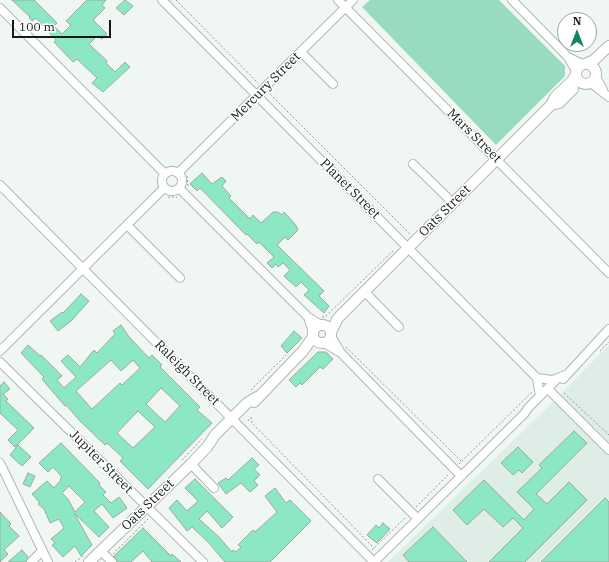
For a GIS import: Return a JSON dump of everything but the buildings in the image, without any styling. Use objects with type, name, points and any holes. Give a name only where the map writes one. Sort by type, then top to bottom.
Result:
[{"type":"main road","name":"Oats Street","points":[[89,562],[107,557],[147,507],[191,464],[207,447],[215,435],[258,398],[322,332],[338,318],[497,160],[551,105],[555,97],[572,81],[580,68],[594,60],[609,46]]},
{"type":"main road","name":"Oats Street","points":[[551,105],[559,103],[570,92],[591,79],[609,54]]},
{"type":"main road","points":[[592,65],[591,79],[578,81],[580,68],[592,65]]},
{"type":"street","name":"Planet Street","points":[[162,0],[537,378]]},
{"type":"street","name":"Mars Street","points":[[338,0],[609,274]]},
{"type":"street","name":"Mercury Street","points":[[178,173],[353,0]]},
{"type":"street","points":[[512,0],[580,68]]},
{"type":"street","points":[[0,8],[165,174]]},
{"type":"street","points":[[301,52],[333,84]]},
{"type":"street","points":[[591,79],[607,95]]},
{"type":"street","points":[[413,164],[453,203]]},
{"type":"street","points":[[170,171],[178,173],[182,179],[179,188],[173,191],[164,188],[162,179],[165,174],[170,171]]},
{"type":"street","name":"Raleigh Street","points":[[0,185],[374,562]]},
{"type":"street","points":[[0,351],[128,226],[164,188]]},
{"type":"street","points":[[179,188],[308,317],[461,476]]},
{"type":"street","points":[[128,226],[180,278]]},
{"type":"street","points":[[364,291],[399,327]]},
{"type":"street","points":[[374,562],[609,329]]},
{"type":"street","name":"Jupiter Street","points":[[0,362],[203,562]]},
{"type":"street","points":[[540,396],[537,378],[552,380],[561,377]]},
{"type":"street","points":[[524,414],[530,411],[562,381],[561,377]]},
{"type":"street","points":[[551,392],[609,450]]},
{"type":"street","points":[[0,463],[48,562]]},
{"type":"street","points":[[191,464],[214,488]]},
{"type":"street","points":[[378,479],[418,519]]},
{"type":"street","points":[[32,562],[42,551]]},
{"type":"path","points":[[176,0],[260,84]]},
{"type":"path","points":[[268,93],[411,234]]},
{"type":"path","points":[[187,176],[188,186]]},
{"type":"path","points":[[168,197],[178,196]]},
{"type":"path","points":[[322,332],[325,317],[397,247]]},
{"type":"path","points":[[344,345],[462,462]]},
{"type":"path","points":[[248,393],[292,349]]},
{"type":"path","points":[[564,393],[609,435]]},
{"type":"path","points":[[248,421],[251,417],[252,423],[374,548]]},
{"type":"path","points":[[107,557],[148,519]]},
{"type":"shaded area","points":[[609,345],[609,562],[388,562],[547,408]]},
{"type":"green space","points":[[370,0],[499,0],[565,66],[565,76],[496,145],[362,7]]}]
